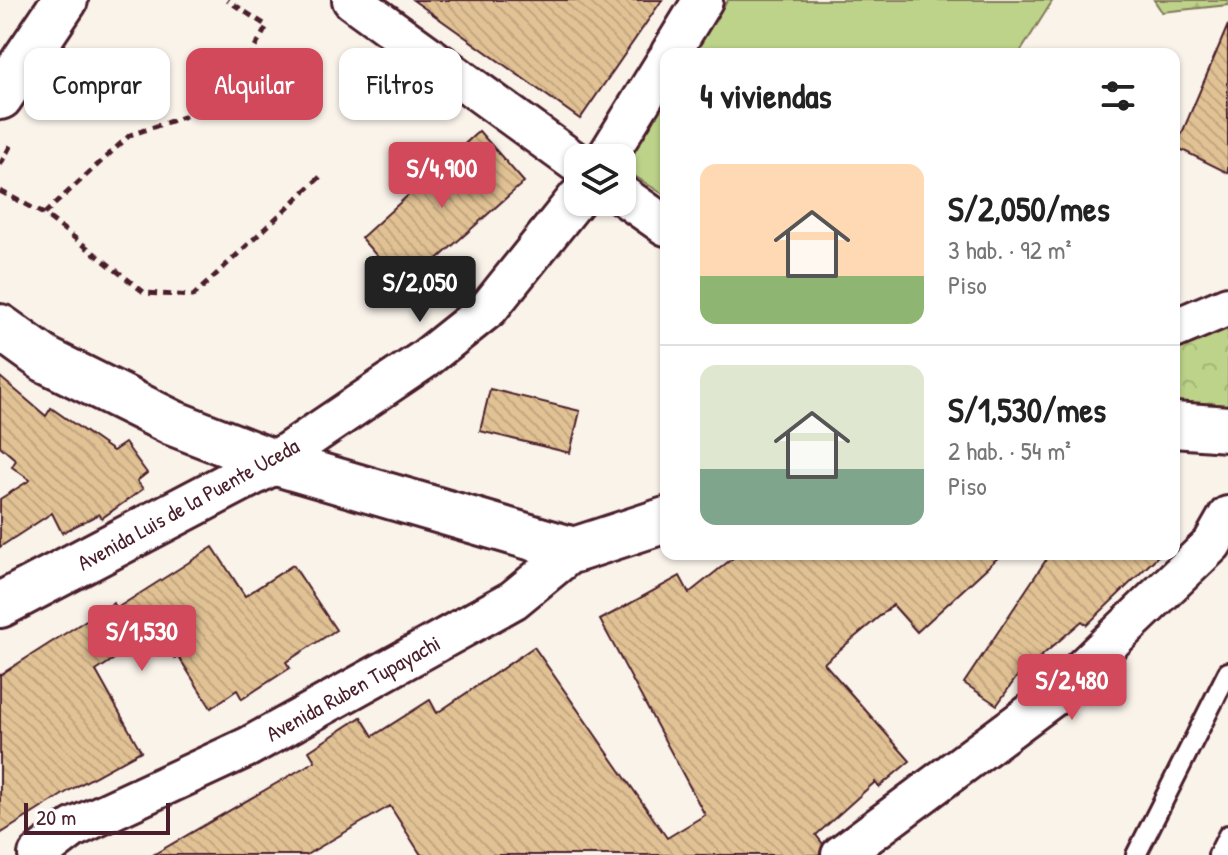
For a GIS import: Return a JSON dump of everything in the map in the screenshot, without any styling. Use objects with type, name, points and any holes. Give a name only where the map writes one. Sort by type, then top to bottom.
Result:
[{"type":"main road","points":[[0,97],[65,0]]},
{"type":"main road","points":[[0,327],[46,360],[159,416],[273,462],[574,550]]},
{"type":"main road","points":[[1180,425],[1228,429]]},
{"type":"main road","name":"Avenida Luis de la Puente Uceda","points":[[0,605],[273,462]]},
{"type":"main road","name":"Avenida Ruben Tupayachi","points":[[574,550],[660,522]]},
{"type":"street","points":[[352,0],[564,154]]},
{"type":"street","points":[[674,48],[703,0]]},
{"type":"street","points":[[615,144],[660,71]]},
{"type":"street","points":[[636,205],[660,222]]},
{"type":"street","name":"Avenida Luis de la Puente Uceda","points":[[273,462],[425,359],[489,308],[564,214]]},
{"type":"street","points":[[1180,326],[1228,306]]},
{"type":"street","points":[[841,855],[1054,696],[1212,544],[1228,516]]},
{"type":"street","name":"Avenida Ruben Tupayachi","points":[[38,855],[73,828],[248,747],[513,600],[574,550]]},
{"type":"lane","points":[[1136,855],[1228,672]]},
{"type":"lane","points":[[1218,855],[1228,835]]},
{"type":"path","points":[[44,214],[130,135],[224,103],[267,26],[227,0]]},
{"type":"path","points":[[0,191],[44,214],[145,293],[193,296],[320,177]]},
{"type":"green space","points":[[728,0],[1053,0],[1023,48],[695,48]]},
{"type":"green space","points":[[1154,0],[1228,0],[1228,5],[1162,12]]},
{"type":"green space","points":[[660,102],[660,192],[636,177],[636,144]]},
{"type":"green space","points":[[1228,312],[1228,424],[1180,421],[1180,332]]},
{"type":"building","points":[[413,0],[662,0],[580,119]]},
{"type":"building","points":[[1228,25],[1228,173],[1180,149],[1180,138]]},
{"type":"building","points":[[479,131],[524,182],[405,288],[361,238]]},
{"type":"building","points":[[0,377],[46,416],[51,408],[113,451],[125,443],[147,473],[137,481],[143,489],[102,518],[99,514],[62,533],[52,513],[0,547],[0,499],[30,480],[12,467],[16,460],[0,446]]},
{"type":"building","points":[[490,389],[580,411],[570,453],[480,431]]},
{"type":"building","points":[[213,547],[245,596],[293,565],[336,630],[286,662],[290,668],[242,699],[237,690],[211,708],[178,656],[175,658],[156,631],[96,671],[141,751],[70,790],[0,834],[0,675],[113,603],[117,608]]},
{"type":"building","points":[[730,560],[995,560],[917,632],[893,605],[824,663],[910,761],[879,787],[875,782],[816,835],[823,844],[819,855],[421,855],[390,806],[306,855],[153,855],[315,761],[309,751],[361,717],[373,736],[430,700],[437,713],[534,647],[667,838],[705,815],[600,620],[680,576],[689,593]]},
{"type":"building","points":[[1046,560],[1154,560],[1087,625],[1082,621],[1016,678],[997,705],[964,683]]}]
